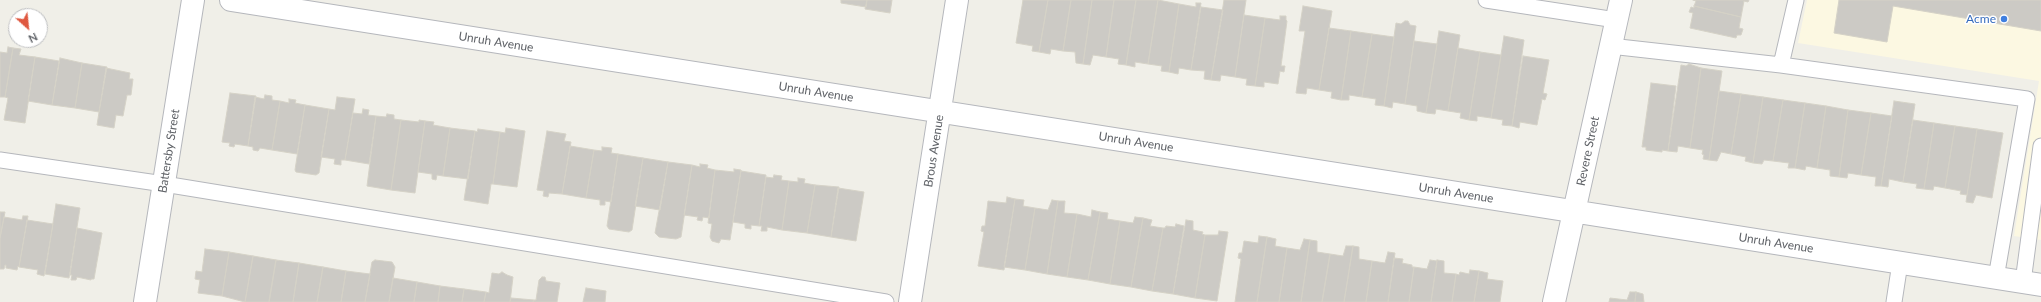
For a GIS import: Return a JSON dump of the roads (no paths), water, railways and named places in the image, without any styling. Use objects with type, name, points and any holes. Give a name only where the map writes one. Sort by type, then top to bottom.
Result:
[{"type":"street","name":"Battersby Street","points":[[145,302],[192,0]]},
{"type":"street","name":"Unruh Avenue","points":[[231,0],[2032,284]]},
{"type":"street","name":"Brous Avenue","points":[[910,302],[957,0]]},
{"type":"street","name":"Revere Street","points":[[1554,302],[1618,10]]},
{"type":"lane","points":[[1486,0],[1618,10]]},
{"type":"lane","points":[[1781,65],[1796,0]]},
{"type":"lane","points":[[1610,46],[1781,65],[2027,99],[1996,278]]},
{"type":"lane","points":[[2032,284],[2041,146]]},
{"type":"lane","points":[[0,160],[164,184],[886,302]]},
{"type":"lane","points":[[1894,302],[1900,263]]},
{"type":"place","name":"Acme","points":[[2004,19]]}]
